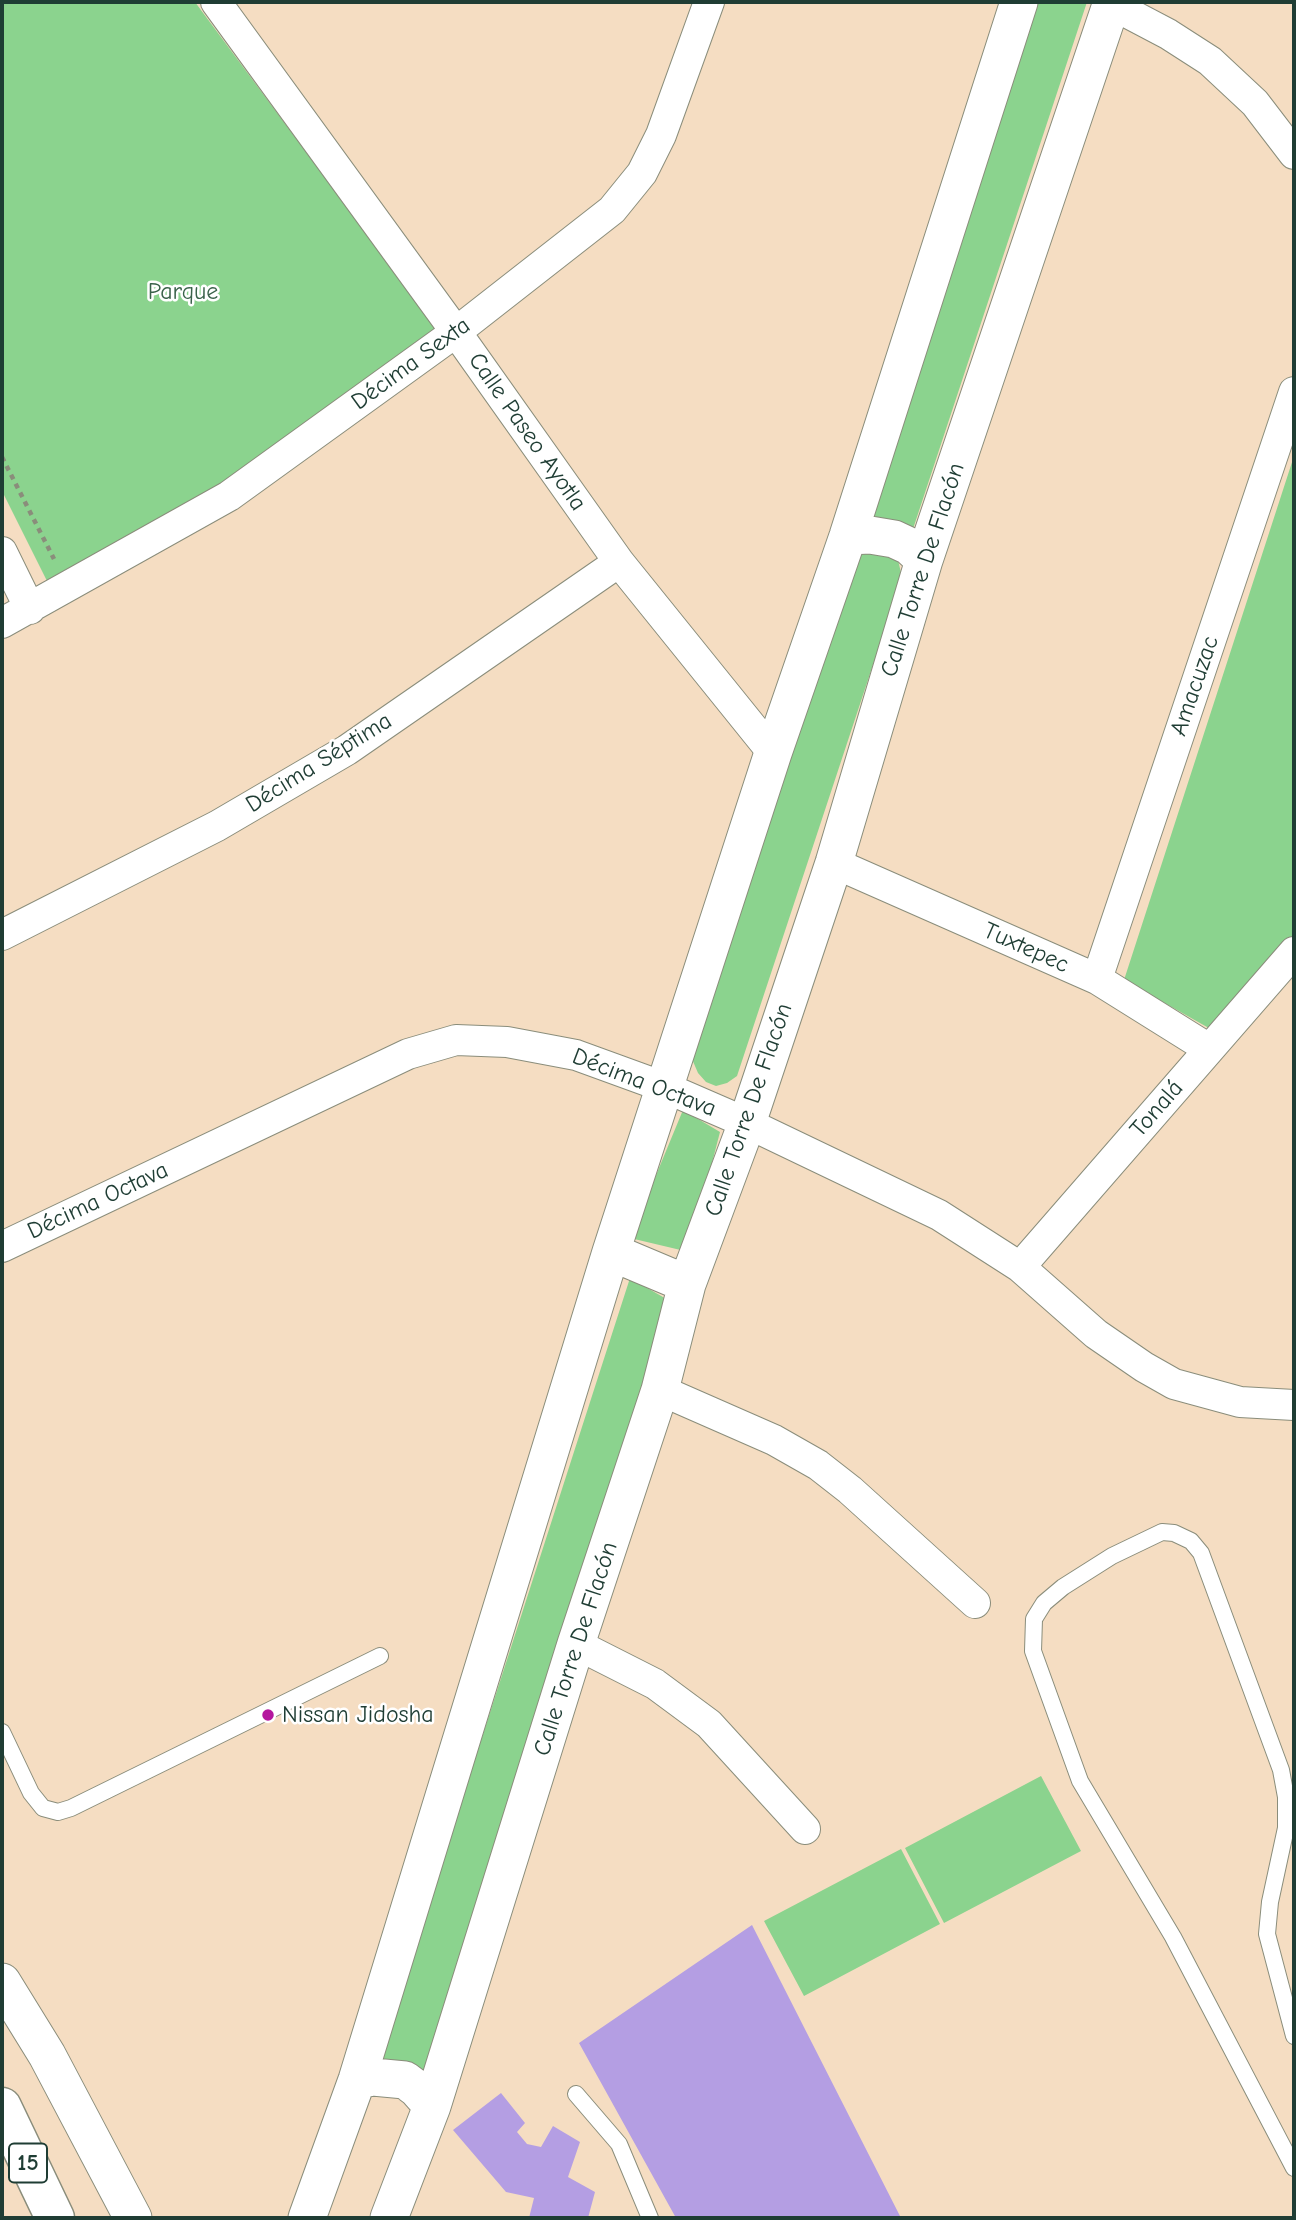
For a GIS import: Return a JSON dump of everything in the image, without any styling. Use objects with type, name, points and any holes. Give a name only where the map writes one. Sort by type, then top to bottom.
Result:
[{"type":"highway","name":"15","points":[[2,2107],[55,2218]]},
{"type":"street","name":"Calle Paseo Ayotla","points":[[216,2],[619,562],[773,753]]},
{"type":"street","name":"Décima Sexta","points":[[2,623],[229,496],[456,332],[612,210],[642,173],[662,135],[709,2]]},
{"type":"street","points":[[307,2218],[356,2080],[664,1087],[773,753],[848,536],[1019,2]]},
{"type":"street","points":[[1112,3],[1210,61],[1255,103],[1294,154]]},
{"type":"street","name":"Calle Torre De Flacón","points":[[389,2218],[432,2106],[576,1644],[660,1390],[687,1284],[747,1123],[834,863],[925,561],[1112,3]]},
{"type":"street","name":"Amacuzac","points":[[1097,979],[1294,392]]},
{"type":"street","points":[[848,536],[870,535],[894,539],[909,546],[925,561]]},
{"type":"street","points":[[2,552],[30,609]]},
{"type":"street","name":"Décima Séptima","points":[[2,935],[217,826],[347,750],[619,562]]},
{"type":"street","name":"Tuxtepec","points":[[834,863],[1097,979],[1209,1049]]},
{"type":"street","name":"Tonalá","points":[[1020,1267],[1294,952]]},
{"type":"street","name":"Décima Octava","points":[[2,1247],[408,1054],[456,1040],[506,1042],[576,1055],[664,1087],[747,1123],[939,1215],[1020,1267],[1096,1334],[1174,1384],[1240,1402],[1294,1405]]},
{"type":"street","points":[[611,1252],[687,1284]]},
{"type":"street","points":[[660,1390],[774,1440],[818,1465],[850,1490],[975,1603]]},
{"type":"street","points":[[576,1644],[656,1684],[709,1724],[805,1829]]},
{"type":"street","points":[[2,1982],[47,2055],[133,2218]]},
{"type":"street","points":[[356,2080],[387,2077],[405,2080],[432,2106]]},
{"type":"lane","points":[[1294,2036],[1267,1934],[1270,1902],[1286,1828],[1286,1797],[1281,1770],[1201,1553],[1191,1541],[1174,1533],[1162,1532],[1112,1556],[1063,1587],[1044,1603],[1034,1619],[1033,1651],[1080,1781],[1173,1937],[1294,2168]]},
{"type":"lane","points":[[2,1732],[31,1793],[44,1808],[58,1812],[380,1656]]},
{"type":"lane","points":[[576,2094],[619,2144],[650,2218]]},
{"type":"path","points":[[2,457],[56,562]]},
{"type":"green space","name":"Parque","points":[[2,2],[195,2],[440,333],[224,491],[47,581],[2,491]]},
{"type":"green space","points":[[1037,2],[1087,2],[912,532],[869,521]]},
{"type":"green space","points":[[1294,456],[1294,942],[1214,1031],[1124,980]]},
{"type":"green space","points":[[879,548],[898,560],[902,577],[737,1076],[716,1086],[706,1082],[698,1073],[692,1059],[852,565],[860,554]]},
{"type":"green space","points":[[683,1110],[720,1132],[689,1252],[630,1238]]},
{"type":"green space","points":[[630,1278],[675,1304],[425,2076],[378,2060]]},
{"type":"green space","points":[[1041,1776],[1081,1851],[944,1923],[905,1848]]},
{"type":"green space","points":[[901,1849],[940,1924],[804,1996],[764,1921]]},
{"type":"building","points":[[752,1925],[901,2218],[676,2218],[579,2043]]},
{"type":"building","points":[[501,2093],[525,2123],[517,2132],[527,2144],[541,2147],[553,2126],[580,2142],[568,2177],[595,2192],[588,2218],[529,2218],[534,2198],[506,2192],[453,2130]]},
{"type":"place","name":"Nissan Jidosha","points":[[268,1715]]}]
